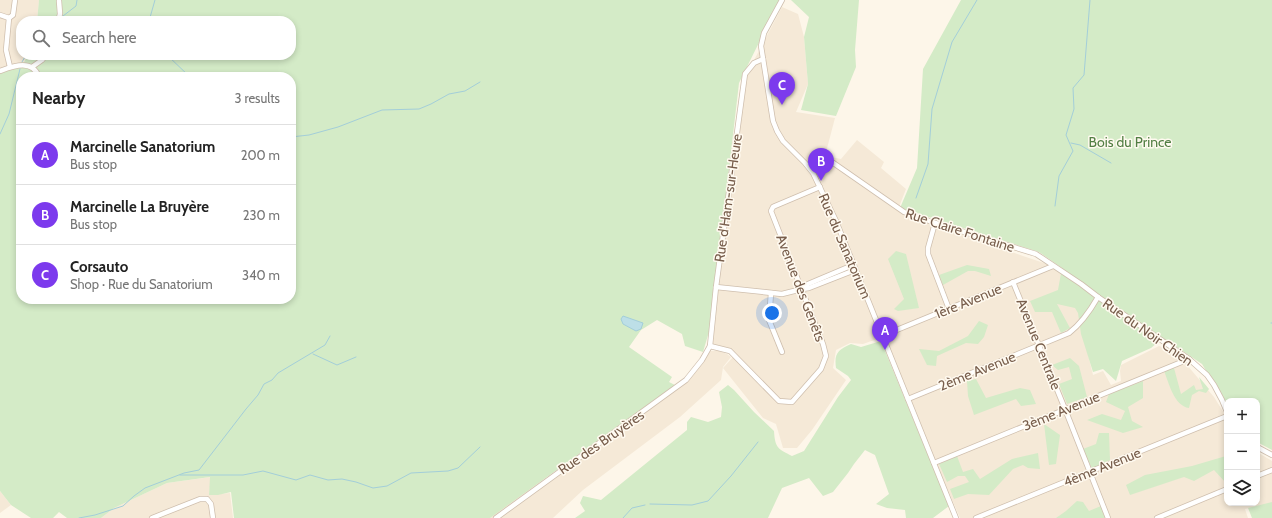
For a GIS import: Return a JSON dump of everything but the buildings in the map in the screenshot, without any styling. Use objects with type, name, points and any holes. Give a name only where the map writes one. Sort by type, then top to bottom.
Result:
[{"type":"street","points":[[10,67],[6,50],[9,18],[13,14],[15,0]]},
{"type":"street","name":"Rue du Sanatorium","points":[[782,0],[764,33],[761,46],[775,127],[784,143],[808,166],[820,187],[956,518]]},
{"type":"street","points":[[59,1],[59,16]]},
{"type":"street","points":[[0,15],[9,18]]},
{"type":"street","name":"Rue d'Ham-sur-Heure","points":[[710,346],[716,287],[745,74],[754,63],[763,59]]},
{"type":"street","points":[[32,67],[42,60]]},
{"type":"street","points":[[0,71],[10,67],[21,66],[32,67],[37,72]]},
{"type":"street","name":"Rue Claire Fontaine","points":[[808,166],[818,160],[832,162],[904,212],[1036,254],[1053,266]]},
{"type":"street","name":"Avenue des Genêts","points":[[710,346],[730,351],[779,401],[792,402],[821,369],[826,356],[823,344],[771,211],[775,206],[820,187]]},
{"type":"street","points":[[935,223],[928,248],[928,254],[948,309]]},
{"type":"street","name":"1ère Avenue","points":[[882,336],[1053,266]]},
{"type":"street","name":"Rue du Noir Chien","points":[[1053,266],[1189,359],[1207,374],[1224,405]]},
{"type":"street","points":[[716,287],[782,294],[802,289],[808,284],[854,268]]},
{"type":"street","name":"Avenue Centrale","points":[[1013,282],[1108,518]]},
{"type":"street","points":[[771,293],[769,320],[782,352]]},
{"type":"street","name":"2ème Avenue","points":[[908,399],[1069,333],[1076,328],[1089,313],[1098,297]]},
{"type":"street","name":"Rue des Bruyères","points":[[496,518],[686,380],[702,360],[710,346]]},
{"type":"street","name":"3ème Avenue","points":[[934,463],[1189,359]]},
{"type":"street","name":"4ème Avenue","points":[[976,518],[1224,417]]},
{"type":"street","points":[[1260,449],[1272,456]]},
{"type":"street","points":[[1260,475],[1272,470]]},
{"type":"street","points":[[1157,518],[1224,490]]},
{"type":"street","points":[[152,518],[200,499],[207,499],[211,504],[213,518]]},
{"type":"shaded area","points":[[0,0],[39,0],[37,16],[16,16],[16,60],[25,60],[21,66],[0,72]]},
{"type":"shaded area","points":[[782,7],[798,14],[804,37],[808,84],[796,112],[835,118],[825,156],[841,159],[857,140],[884,162],[881,168],[906,189],[899,207],[939,226],[1077,274],[1083,334],[1093,375],[1103,371],[1111,385],[1121,381],[1121,365],[1159,346],[1176,352],[1214,397],[1224,413],[1224,506],[1258,506],[1245,509],[1248,518],[960,518],[880,338],[863,344],[850,343],[836,350],[833,368],[846,380],[812,430],[797,448],[783,448],[776,424],[763,418],[723,368],[733,357],[728,349],[709,347],[742,83]]},
{"type":"shaded area","points":[[710,351],[719,351],[731,357],[723,367],[721,380],[680,417],[583,490],[553,518],[487,518],[685,384],[698,369]]},
{"type":"shaded area","points":[[1260,454],[1272,461],[1272,503],[1260,506]]},
{"type":"shaded area","points":[[211,477],[209,495],[230,493],[233,518],[101,518],[114,508],[167,483]]},
{"type":"shaded area","points":[[0,491],[11,505],[0,513]]},
{"type":"green space","points":[[39,0],[780,0],[739,83],[711,325],[703,352],[685,346],[682,334],[657,320],[641,330],[629,347],[672,377],[669,382],[675,385],[490,518],[234,518],[231,492],[218,495],[209,495],[210,477],[167,483],[114,508],[101,518],[67,518],[59,512],[53,518],[31,518],[11,505],[0,491],[0,72],[21,67],[25,60],[296,60],[296,16],[37,16]]},
{"type":"green space","points":[[791,0],[859,0],[855,50],[856,67],[836,116],[801,110],[808,84],[804,37],[809,17]]},
{"type":"green space","name":"Bois du Prince","points":[[961,0],[1272,0],[1272,450],[1260,444],[1260,398],[1224,398],[1224,400],[1202,364],[1163,338],[1151,348],[1122,361],[1116,381],[1103,369],[1093,372],[1081,334],[1078,313],[1075,308],[1057,304],[1070,328],[1061,333],[1052,312],[1035,312],[1030,301],[1058,290],[1062,268],[1039,252],[900,208],[917,168],[923,69]]},
{"type":"green space","points":[[896,251],[906,254],[919,308],[898,311],[894,309],[904,299],[888,259]]},
{"type":"green space","points":[[967,265],[989,269],[991,276],[975,271],[968,271],[943,285],[939,275]]},
{"type":"green space","points":[[979,321],[988,325],[984,337],[978,344],[966,343],[937,356],[936,366],[927,365],[919,349],[939,351],[968,336]]},
{"type":"green space","points":[[881,341],[949,506],[933,518],[906,518],[905,510],[887,508],[876,504],[889,494],[875,455],[865,450],[833,492],[823,496],[809,478],[782,488],[768,518],[575,518],[585,511],[580,503],[583,496],[601,500],[687,430],[687,422],[691,417],[708,422],[721,417],[722,407],[719,392],[728,385],[774,431],[776,445],[783,452],[792,456],[804,451],[838,397],[851,380],[848,376],[836,368],[836,355],[840,350],[851,344],[861,347]]},
{"type":"green space","points":[[1070,358],[1079,366],[1087,397],[1067,404],[1059,384],[1072,379],[1069,367],[1058,370],[1052,365]]},
{"type":"green space","points":[[1174,368],[1181,394],[1194,385],[1196,390],[1203,389],[1199,377],[1209,389],[1206,393],[1199,391],[1192,395],[1189,408],[1179,403],[1168,382],[1164,371]]},
{"type":"green space","points":[[976,379],[986,398],[1020,388],[1030,390],[1036,404],[1021,406],[1016,399],[974,415],[968,396],[967,381]]},
{"type":"green space","points":[[1143,381],[1143,398],[1128,407],[1132,421],[1143,427],[1123,433],[1087,420],[1102,414],[1121,420],[1125,411],[1106,402],[1109,394]]},
{"type":"green space","points":[[1044,424],[1060,435],[1056,464],[1049,465]]},
{"type":"green space","points":[[1099,433],[1109,433],[1110,460],[1092,469],[1083,449],[1096,444]]},
{"type":"green space","points":[[1038,453],[1040,469],[1028,468],[1023,465],[1013,469],[989,495],[968,494],[954,499],[950,489],[969,482],[965,476],[958,476],[947,482],[939,464],[957,456],[963,472],[973,469],[980,479],[1012,459]]},
{"type":"green space","points":[[1224,457],[1224,481],[1214,470],[1194,481],[1184,477],[1130,495],[1126,485],[1145,475],[1192,466]]},
{"type":"green space","points":[[1077,501],[1083,502],[1089,511],[1101,506],[1105,518],[1056,518]]},
{"type":"green space","points":[[1272,502],[1272,518],[1252,518],[1248,508]]},
{"type":"water","points":[[623,316],[643,323],[641,329],[636,331],[623,324],[621,319]]},
{"type":"waterway","points":[[63,16],[76,6],[77,0]]},
{"type":"waterway","points":[[150,16],[155,0]]},
{"type":"waterway","points":[[916,198],[928,164],[932,109],[952,42],[977,0]]},
{"type":"waterway","points":[[1055,206],[1059,176],[1073,151],[1066,135],[1074,109],[1073,88],[1084,75],[1090,0]]},
{"type":"waterway","points":[[172,60],[185,72]]},
{"type":"waterway","points":[[296,136],[309,135],[338,127],[382,110],[419,109],[449,94],[465,91],[480,82]]},
{"type":"waterway","points":[[0,134],[9,114],[16,85]]},
{"type":"waterway","points":[[1071,143],[1080,145],[1111,163]]},
{"type":"waterway","points":[[79,518],[95,515],[123,506],[145,488],[184,473],[199,470],[258,395],[264,384],[272,380],[278,373],[325,345],[330,336]]},
{"type":"waterway","points":[[313,354],[337,365],[356,357]]},
{"type":"waterway","points":[[650,504],[692,505],[708,501],[731,476],[758,442]]},
{"type":"waterway","points":[[180,475],[243,475],[263,471],[296,480],[310,475],[328,480],[342,479],[373,488],[387,486],[411,473],[448,471],[458,468],[480,447]]},
{"type":"waterway","points":[[623,518],[632,508],[645,505]]},
{"type":"place","name":"Corsauto","points":[[782,105]]},
{"type":"place","name":"Marcinelle La Bruyère","points":[[821,181]]},
{"type":"place","name":"Marcinelle Sanatorium","points":[[885,350]]}]
